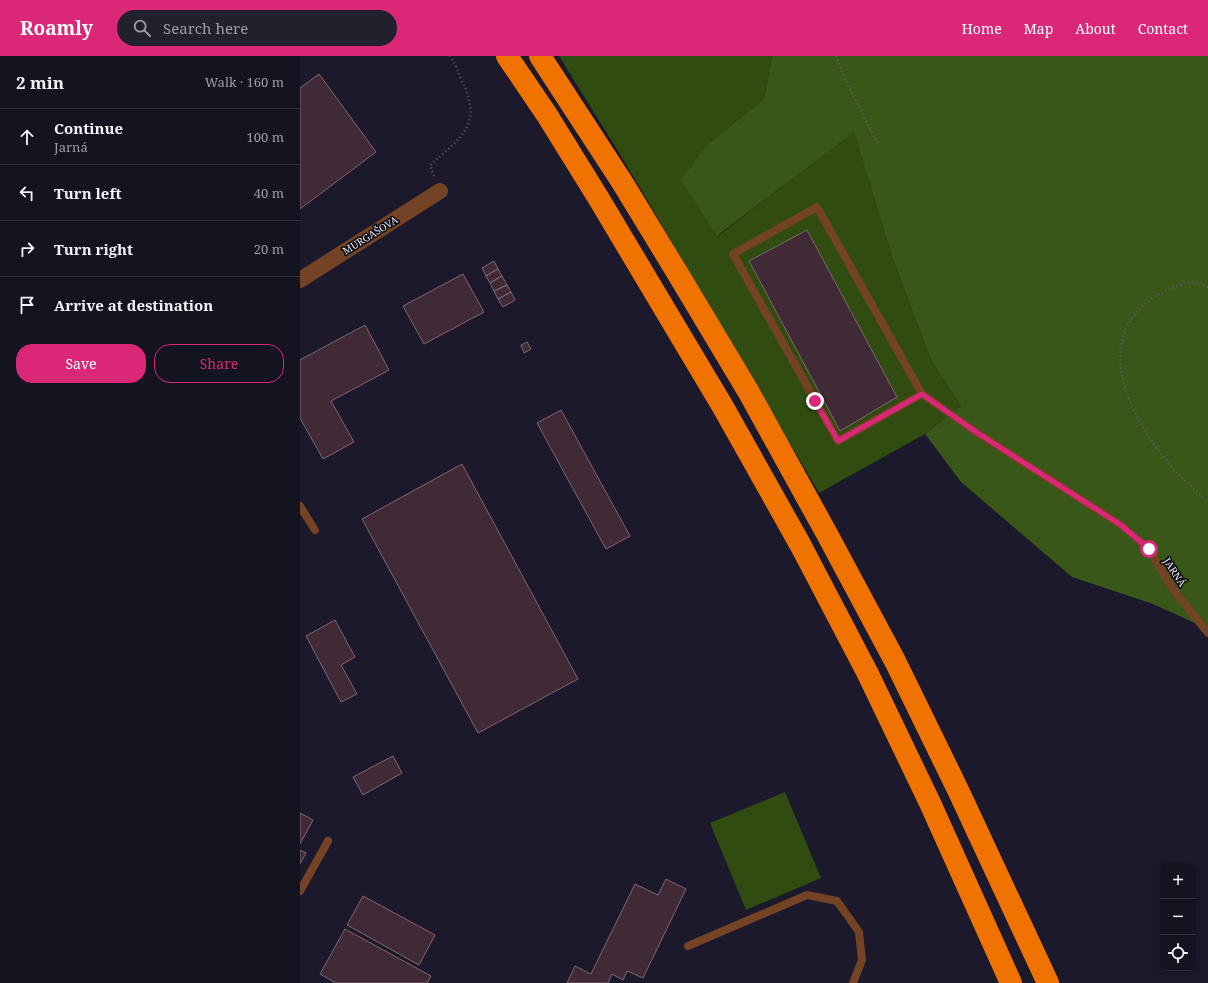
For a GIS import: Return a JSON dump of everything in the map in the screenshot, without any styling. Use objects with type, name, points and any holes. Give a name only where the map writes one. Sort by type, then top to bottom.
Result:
[{"type":"highway","points":[[507,56],[547,115],[599,199],[722,407],[801,546],[868,674],[927,796],[1011,983]]},
{"type":"highway","points":[[540,56],[622,182],[678,274],[748,391],[827,534],[898,668],[958,790],[1048,983]]},
{"type":"street","name":"MURGAŠOVA","points":[[300,280],[440,191]]},
{"type":"lane","points":[[817,207],[922,394],[838,441],[733,254],[817,207]]},
{"type":"lane","name":"JARNÁ","points":[[922,394],[976,432],[1121,525],[1149,549],[1172,588],[1208,633]]},
{"type":"lane","points":[[300,506],[315,530]]},
{"type":"lane","points":[[300,891],[328,841]]},
{"type":"lane","points":[[688,946],[807,895],[837,902],[859,932],[862,960],[853,983]]},
{"type":"path","points":[[440,191],[430,165],[456,143],[469,124],[471,106],[466,87],[455,63],[450,56]]},
{"type":"path","points":[[836,56],[843,75],[878,146]]},
{"type":"path","points":[[1208,287],[1200,283],[1181,282],[1154,296],[1132,316],[1122,335],[1120,359],[1124,382],[1131,404],[1150,439],[1177,473],[1208,502]]},
{"type":"green space","points":[[559,56],[772,56],[764,99],[708,144],[718,236],[854,131],[893,260],[931,360],[961,406],[925,434],[819,493],[626,164]]},
{"type":"green space","points":[[772,56],[1208,56],[1208,629],[1153,604],[1072,577],[961,482],[925,434],[961,406],[931,360],[893,260],[854,132],[717,236],[681,180],[708,144],[764,99]]},
{"type":"green space","points":[[785,792],[821,878],[746,910],[710,823]]},
{"type":"building","points":[[319,74],[376,152],[300,209],[300,88]]},
{"type":"building","points":[[807,230],[897,397],[840,431],[749,261]]},
{"type":"building","points":[[494,261],[498,269],[486,276],[482,268]]},
{"type":"building","points":[[498,269],[502,276],[490,283],[486,276]]},
{"type":"building","points":[[463,274],[484,312],[424,344],[403,306]]},
{"type":"building","points":[[502,276],[507,285],[494,291],[490,283]]},
{"type":"building","points":[[507,285],[511,292],[498,299],[494,291]]},
{"type":"building","points":[[511,292],[515,300],[503,307],[498,299]]},
{"type":"building","points":[[365,325],[389,370],[331,401],[354,442],[323,459],[300,418],[300,360]]},
{"type":"building","points":[[527,342],[531,349],[524,353],[521,345]]},
{"type":"building","points":[[561,410],[630,536],[606,549],[537,423]]},
{"type":"building","points":[[462,464],[578,679],[478,733],[362,519]]},
{"type":"building","points":[[335,620],[355,657],[341,665],[357,694],[341,702],[306,636]]},
{"type":"building","points":[[393,756],[402,773],[363,795],[353,777]]},
{"type":"building","points":[[300,813],[313,820],[300,844]]},
{"type":"building","points":[[300,850],[306,853],[300,864]]},
{"type":"building","points":[[666,879],[686,889],[643,978],[627,971],[623,980],[612,974],[608,983],[567,983],[575,966],[591,974],[635,884],[658,895]]},
{"type":"building","points":[[363,896],[435,935],[419,965],[347,925]]},
{"type":"building","points":[[345,929],[431,976],[427,983],[336,983],[320,974]]},
{"type":"route","points":[[815,401],[838,441],[922,394],[976,432],[1121,525],[1149,549]]}]
